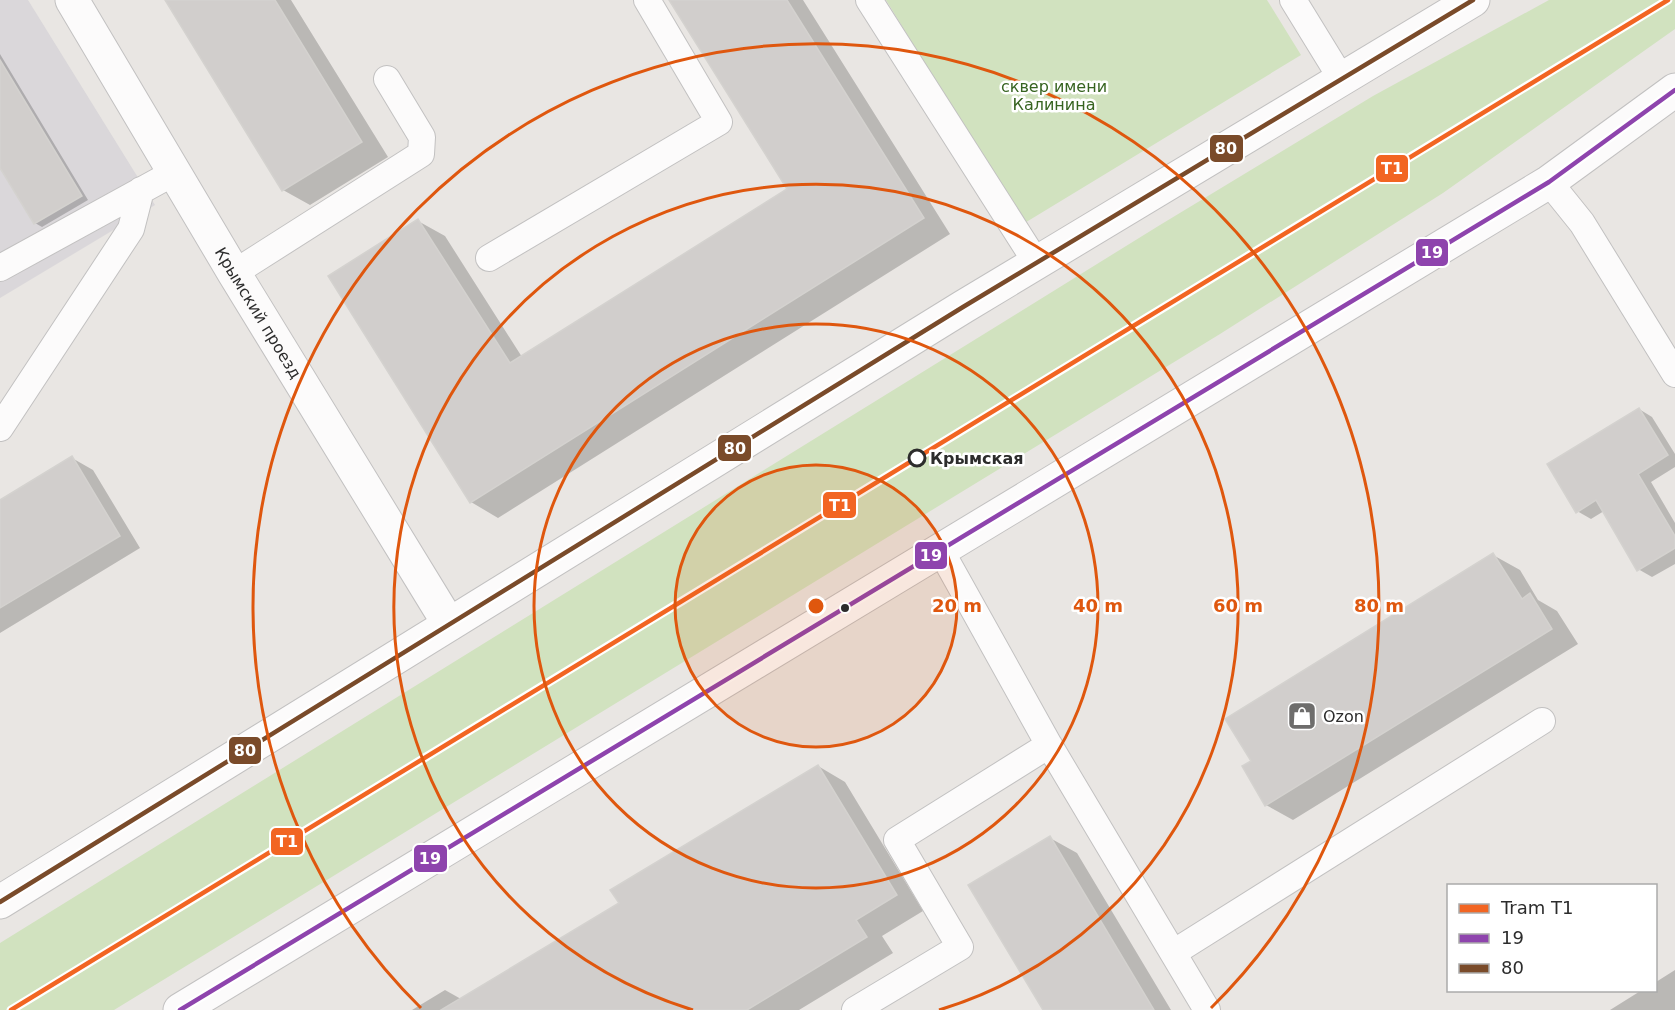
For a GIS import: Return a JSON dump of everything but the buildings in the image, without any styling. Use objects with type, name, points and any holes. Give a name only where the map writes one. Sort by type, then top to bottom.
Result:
[{"type":"main road","name":"Крымский проезд","points":[[72,0],[234,273],[449,624]]},
{"type":"main road","points":[[0,902],[1036,262],[1473,0]]},
{"type":"main road","points":[[180,1010],[1549,182],[1675,90]]},
{"type":"lane","points":[[489,258],[719,122],[647,0]]},
{"type":"lane","points":[[869,0],[1036,262]]},
{"type":"lane","points":[[1293,0],[1341,78]]},
{"type":"lane","points":[[234,273],[421,154],[422,137],[387,79]]},
{"type":"lane","points":[[2,261],[175,172]]},
{"type":"lane","points":[[1549,182],[1582,223],[1675,374]]},
{"type":"lane","points":[[0,428],[131,229],[141,190]]},
{"type":"lane","points":[[941,551],[1049,745],[1207,1010]]},
{"type":"lane","points":[[1173,953],[1542,721]]},
{"type":"lane","points":[[855,1010],[960,947],[897,840],[1049,745]]},
{"type":"shaded area","points":[[0,0],[28,0],[155,205],[0,298]]},
{"type":"green space","name":"сквер имени Калинина","points":[[886,0],[1267,0],[1301,55],[1023,224]]},
{"type":"green space","points":[[1549,0],[1675,0],[1675,29],[1443,193],[1220,334],[114,1010],[0,1010],[0,943],[1160,225],[1373,96]]},
{"type":"tram line","name":"T1","points":[[11,1010],[1668,0]]},
{"type":"transit line","name":"80","points":[[0,902],[963,307],[1473,0]]},
{"type":"transit line","name":"19","points":[[180,1010],[1549,182],[1675,90]]},
{"type":"place","name":"Крымская","points":[[917,458]]},
{"type":"place","name":"Ozon","points":[[1302,716]]}]
